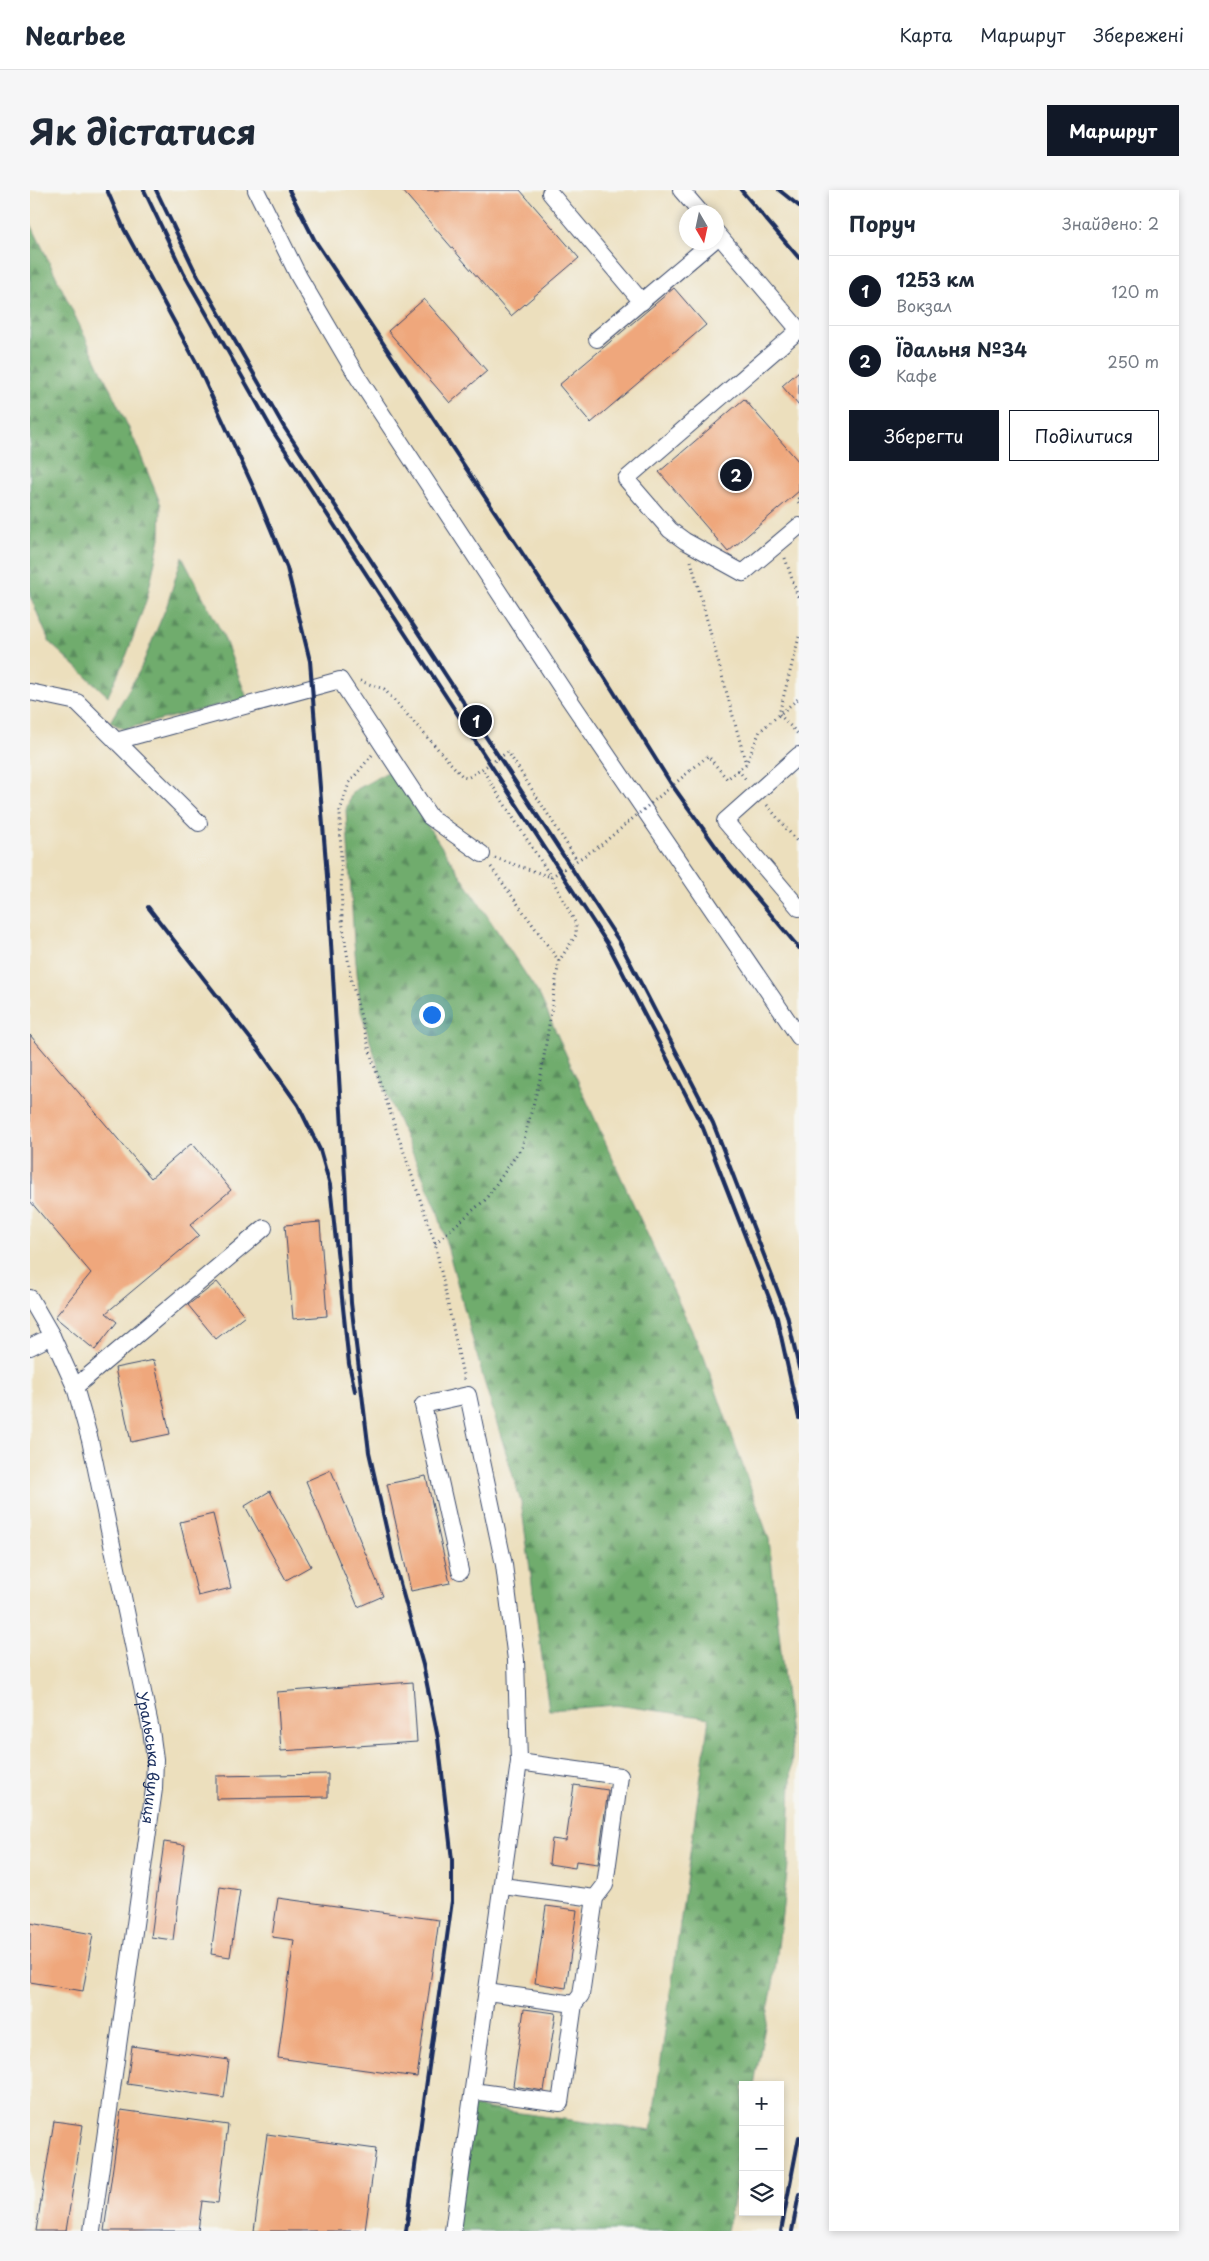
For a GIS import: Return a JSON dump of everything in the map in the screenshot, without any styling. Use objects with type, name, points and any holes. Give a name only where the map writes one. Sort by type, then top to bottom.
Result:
[{"type":"street","points":[[256,190],[298,277],[357,376],[565,694],[799,1037]]},
{"type":"street","points":[[681,190],[694,205]]},
{"type":"street","points":[[550,193],[642,302]]},
{"type":"street","points":[[724,246],[799,330],[626,479],[670,530],[685,541],[743,573],[799,526]]},
{"type":"street","points":[[597,339],[701,250]]},
{"type":"street","points":[[116,741],[340,680],[430,817],[482,854]]},
{"type":"street","points":[[30,692],[77,702],[199,823]]},
{"type":"street","points":[[799,755],[725,821],[799,908]]},
{"type":"street","points":[[75,1387],[264,1228]]},
{"type":"street","name":"Уральська вулиця","points":[[30,1298],[52,1336],[75,1387],[90,1440],[151,1730],[155,1759],[154,1789],[92,2231]]},
{"type":"street","points":[[30,1347],[52,1336]]},
{"type":"street","points":[[453,2231],[520,1762],[516,1660],[504,1565],[468,1396],[423,1405],[460,1571]]},
{"type":"street","points":[[473,2091],[560,2104],[574,2004],[581,1995],[595,1898],[605,1885],[620,1776],[520,1762]]},
{"type":"street","points":[[502,1886],[595,1898]]},
{"type":"street","points":[[487,1992],[574,2004]]},
{"type":"path","points":[[799,498],[797,500],[799,502]]},
{"type":"path","points":[[685,541],[746,764]]},
{"type":"path","points":[[779,542],[799,600]]},
{"type":"path","points":[[779,714],[799,637]]},
{"type":"path","points":[[384,689],[463,777],[467,778],[508,752],[578,860]]},
{"type":"path","points":[[552,877],[601,845],[708,756],[728,779],[746,764],[760,731],[799,698]]},
{"type":"path","points":[[779,714],[799,735]]},
{"type":"path","points":[[382,743],[349,783],[343,797],[340,811],[342,920],[351,979],[372,1059],[434,1243],[468,1396]]},
{"type":"path","points":[[434,1243],[485,1200],[522,1147],[541,1075],[559,961],[576,935],[576,924],[552,877],[482,769]]},
{"type":"path","points":[[738,770],[799,844]]},
{"type":"path","points":[[482,854],[552,877]]},
{"type":"path","points":[[482,854],[559,961]]},
{"type":"green space","points":[[30,222],[134,439],[161,505],[160,538],[147,598],[127,654],[108,696],[50,643],[30,596]]},
{"type":"green space","points":[[182,557],[223,635],[247,698],[124,729],[110,722],[140,670],[167,605]]},
{"type":"green space","points":[[391,770],[540,996],[704,1357],[769,1539],[792,1754],[788,1865],[774,1979],[755,2081],[739,2081],[739,2169],[727,2231],[444,2231],[462,2105],[651,2131],[709,1718],[616,1705],[549,1710],[521,1502],[484,1381],[437,1209],[387,1095],[361,1012],[354,942],[346,810],[352,792]]},
{"type":"building","points":[[402,190],[520,190],[579,258],[511,316]]},
{"type":"building","points":[[674,288],[706,325],[591,423],[559,385]]},
{"type":"building","points":[[424,299],[487,371],[450,403],[388,331]]},
{"type":"building","points":[[799,371],[799,406],[782,386]]},
{"type":"building","points":[[744,399],[799,462],[799,491],[728,552],[659,472]]},
{"type":"building","points":[[30,1035],[151,1178],[192,1143],[231,1190],[190,1225],[199,1235],[106,1313],[117,1322],[95,1350],[55,1317],[91,1273],[30,1201]]},
{"type":"building","points":[[320,1222],[327,1316],[293,1319],[285,1225]]},
{"type":"building","points":[[217,1282],[245,1316],[216,1339],[188,1305]]},
{"type":"building","points":[[154,1360],[170,1434],[131,1442],[115,1368]]},
{"type":"building","points":[[331,1470],[383,1596],[358,1607],[306,1481]]},
{"type":"building","points":[[426,1476],[450,1583],[411,1591],[387,1484]]},
{"type":"building","points":[[270,1491],[311,1566],[286,1580],[245,1506]]},
{"type":"building","points":[[213,1514],[231,1588],[198,1596],[180,1522]]},
{"type":"building","points":[[413,1682],[417,1742],[281,1751],[277,1692]]},
{"type":"building","points":[[328,1774],[328,1797],[216,1799],[216,1776]]},
{"type":"building","points":[[574,1785],[608,1790],[598,1864],[576,1861],[575,1868],[549,1864],[552,1839],[566,1841]]},
{"type":"building","points":[[164,1842],[185,1845],[173,1940],[151,1937]]},
{"type":"building","points":[[220,1887],[240,1890],[230,1957],[211,1954]]},
{"type":"building","points":[[278,1898],[439,1920],[417,2077],[278,2058],[294,1940],[272,1937]]},
{"type":"building","points":[[546,1906],[577,1910],[566,1988],[535,1983]]},
{"type":"building","points":[[30,1923],[93,1934],[83,1991],[30,1982]]},
{"type":"building","points":[[524,2009],[556,2013],[544,2091],[513,2086]]},
{"type":"building","points":[[132,2046],[229,2060],[224,2098],[127,2084]]},
{"type":"building","points":[[121,2110],[228,2125],[218,2203],[202,2201],[198,2231],[104,2231]]},
{"type":"building","points":[[54,2121],[83,2125],[66,2231],[36,2231]]},
{"type":"building","points":[[267,2134],[376,2149],[365,2231],[254,2231]]},
{"type":"railway","points":[[107,190],[124,229],[196,362],[255,491],[287,568],[310,661],[327,876],[351,1303],[369,1452],[393,1558],[423,1665],[438,1738],[452,1860],[452,1901],[406,2231]]},
{"type":"railway","points":[[144,190],[184,274],[274,433],[609,946],[703,1128],[777,1318],[799,1418]]},
{"type":"railway","points":[[156,190],[194,269],[284,427],[619,941],[713,1123],[787,1315],[799,1368]]},
{"type":"railway","points":[[289,190],[314,239],[605,678],[670,782],[726,861],[799,948]]},
{"type":"railway","points":[[741,190],[799,258]]},
{"type":"railway","points":[[779,190],[799,206]]},
{"type":"railway","points":[[148,907],[260,1051],[298,1105],[320,1150],[330,1185],[349,1364],[355,1391]]},
{"type":"railway","points":[[781,2231],[799,2137]]},
{"type":"railway","points":[[792,2231],[799,2194]]},
{"type":"place","name":"Їдальня №34","points":[[736,475]]},
{"type":"place","name":"1253 км","points":[[476,721]]}]
